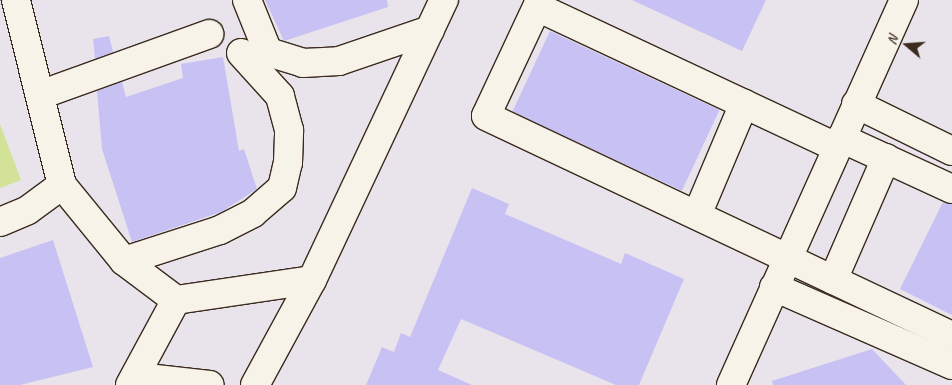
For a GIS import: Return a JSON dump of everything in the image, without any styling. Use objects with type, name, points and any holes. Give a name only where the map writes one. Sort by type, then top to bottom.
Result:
[{"type":"street","points":[[16,0],[62,185],[124,261],[176,300],[312,280]]},
{"type":"street","points":[[247,0],[268,52],[303,64],[339,61],[430,30]]},
{"type":"street","points":[[255,385],[312,280],[444,0]]},
{"type":"street","points":[[731,385],[838,143],[904,0]]},
{"type":"street","points":[[952,189],[886,158],[838,143],[744,104],[537,7],[486,116],[952,336]]},
{"type":"street","points":[[40,95],[209,34]]},
{"type":"street","points":[[124,261],[220,230],[253,214],[282,188],[288,163],[289,130],[280,96],[241,53]]},
{"type":"street","points":[[697,216],[744,104]]},
{"type":"street","points":[[856,104],[952,151]]},
{"type":"street","points":[[833,280],[886,158]]},
{"type":"street","points":[[0,222],[28,210],[62,185]]},
{"type":"street","points":[[774,288],[952,365]]},
{"type":"street","points":[[176,300],[134,381],[210,385]]},
{"type":"green space","points":[[0,124],[21,180],[0,188]]},
{"type":"building","points":[[265,0],[387,0],[388,7],[284,41]]},
{"type":"building","points":[[632,0],[766,0],[742,51]]},
{"type":"building","points":[[550,31],[719,110],[682,191],[512,112]]},
{"type":"building","points":[[109,36],[113,52],[95,59],[93,39]]},
{"type":"building","points":[[223,57],[239,151],[244,149],[257,189],[221,212],[132,242],[102,149],[97,91],[122,82],[126,97],[183,78],[181,64]]},
{"type":"building","points":[[472,188],[509,204],[505,214],[621,264],[625,253],[684,279],[639,385],[616,385],[461,319],[438,370],[472,385],[366,385],[382,347],[394,352],[401,333],[410,337]]},
{"type":"building","points":[[943,202],[952,204],[952,315],[900,289]]},
{"type":"building","points":[[53,240],[93,367],[20,385],[0,385],[0,258]]},
{"type":"building","points":[[872,349],[906,385],[773,385],[772,381]]}]
